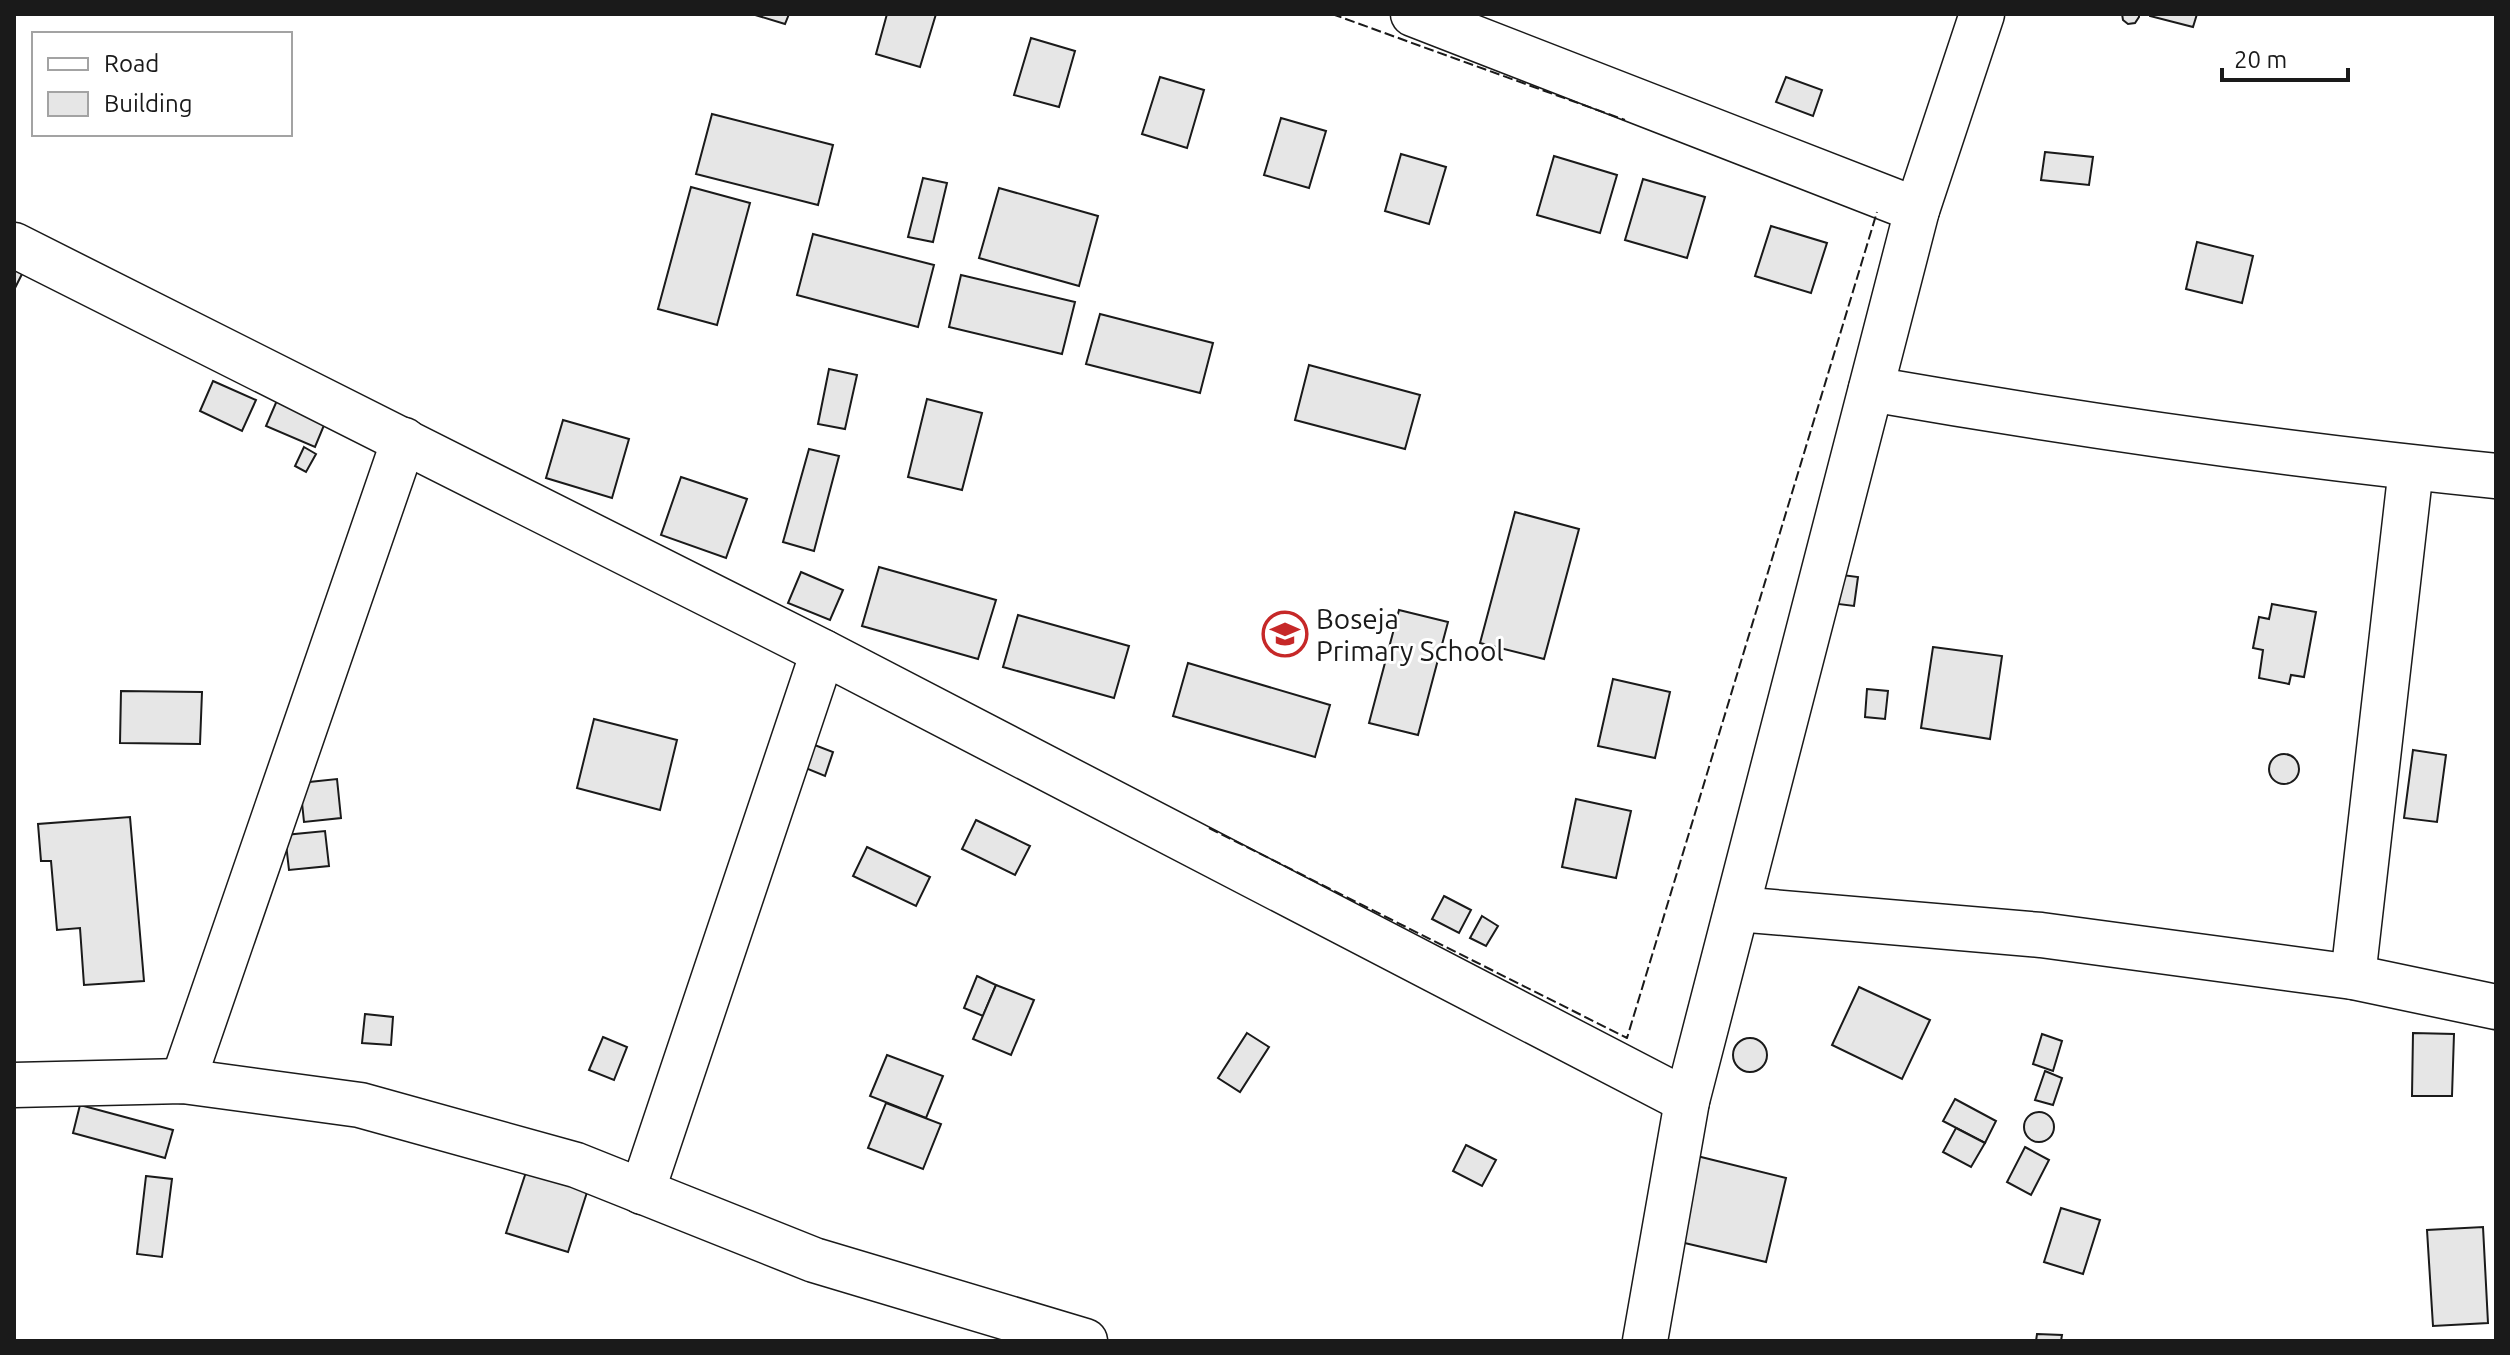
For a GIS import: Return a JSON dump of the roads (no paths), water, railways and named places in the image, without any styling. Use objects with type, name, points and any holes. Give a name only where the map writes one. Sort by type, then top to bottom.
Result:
[{"type":"street","points":[[1413,14],[1917,210]]},
{"type":"street","points":[[1645,1341],[1687,1101],[1917,210],[1982,14]]},
{"type":"street","points":[[14,245],[823,652],[1687,1101]]},
{"type":"street","points":[[1871,389],[2173,437],[2496,476]]},
{"type":"street","points":[[183,1081],[404,440]]},
{"type":"street","points":[[2353,977],[2411,468]]},
{"type":"street","points":[[642,1192],[823,652]]},
{"type":"street","points":[[1737,909],[2041,935],[2353,977],[2496,1007]]},
{"type":"street","points":[[14,1085],[183,1081],[360,1105],[576,1165],[814,1260],[1085,1341]]},
{"type":"place","name":"Boseja Primary School","points":[[1285,634]]}]
